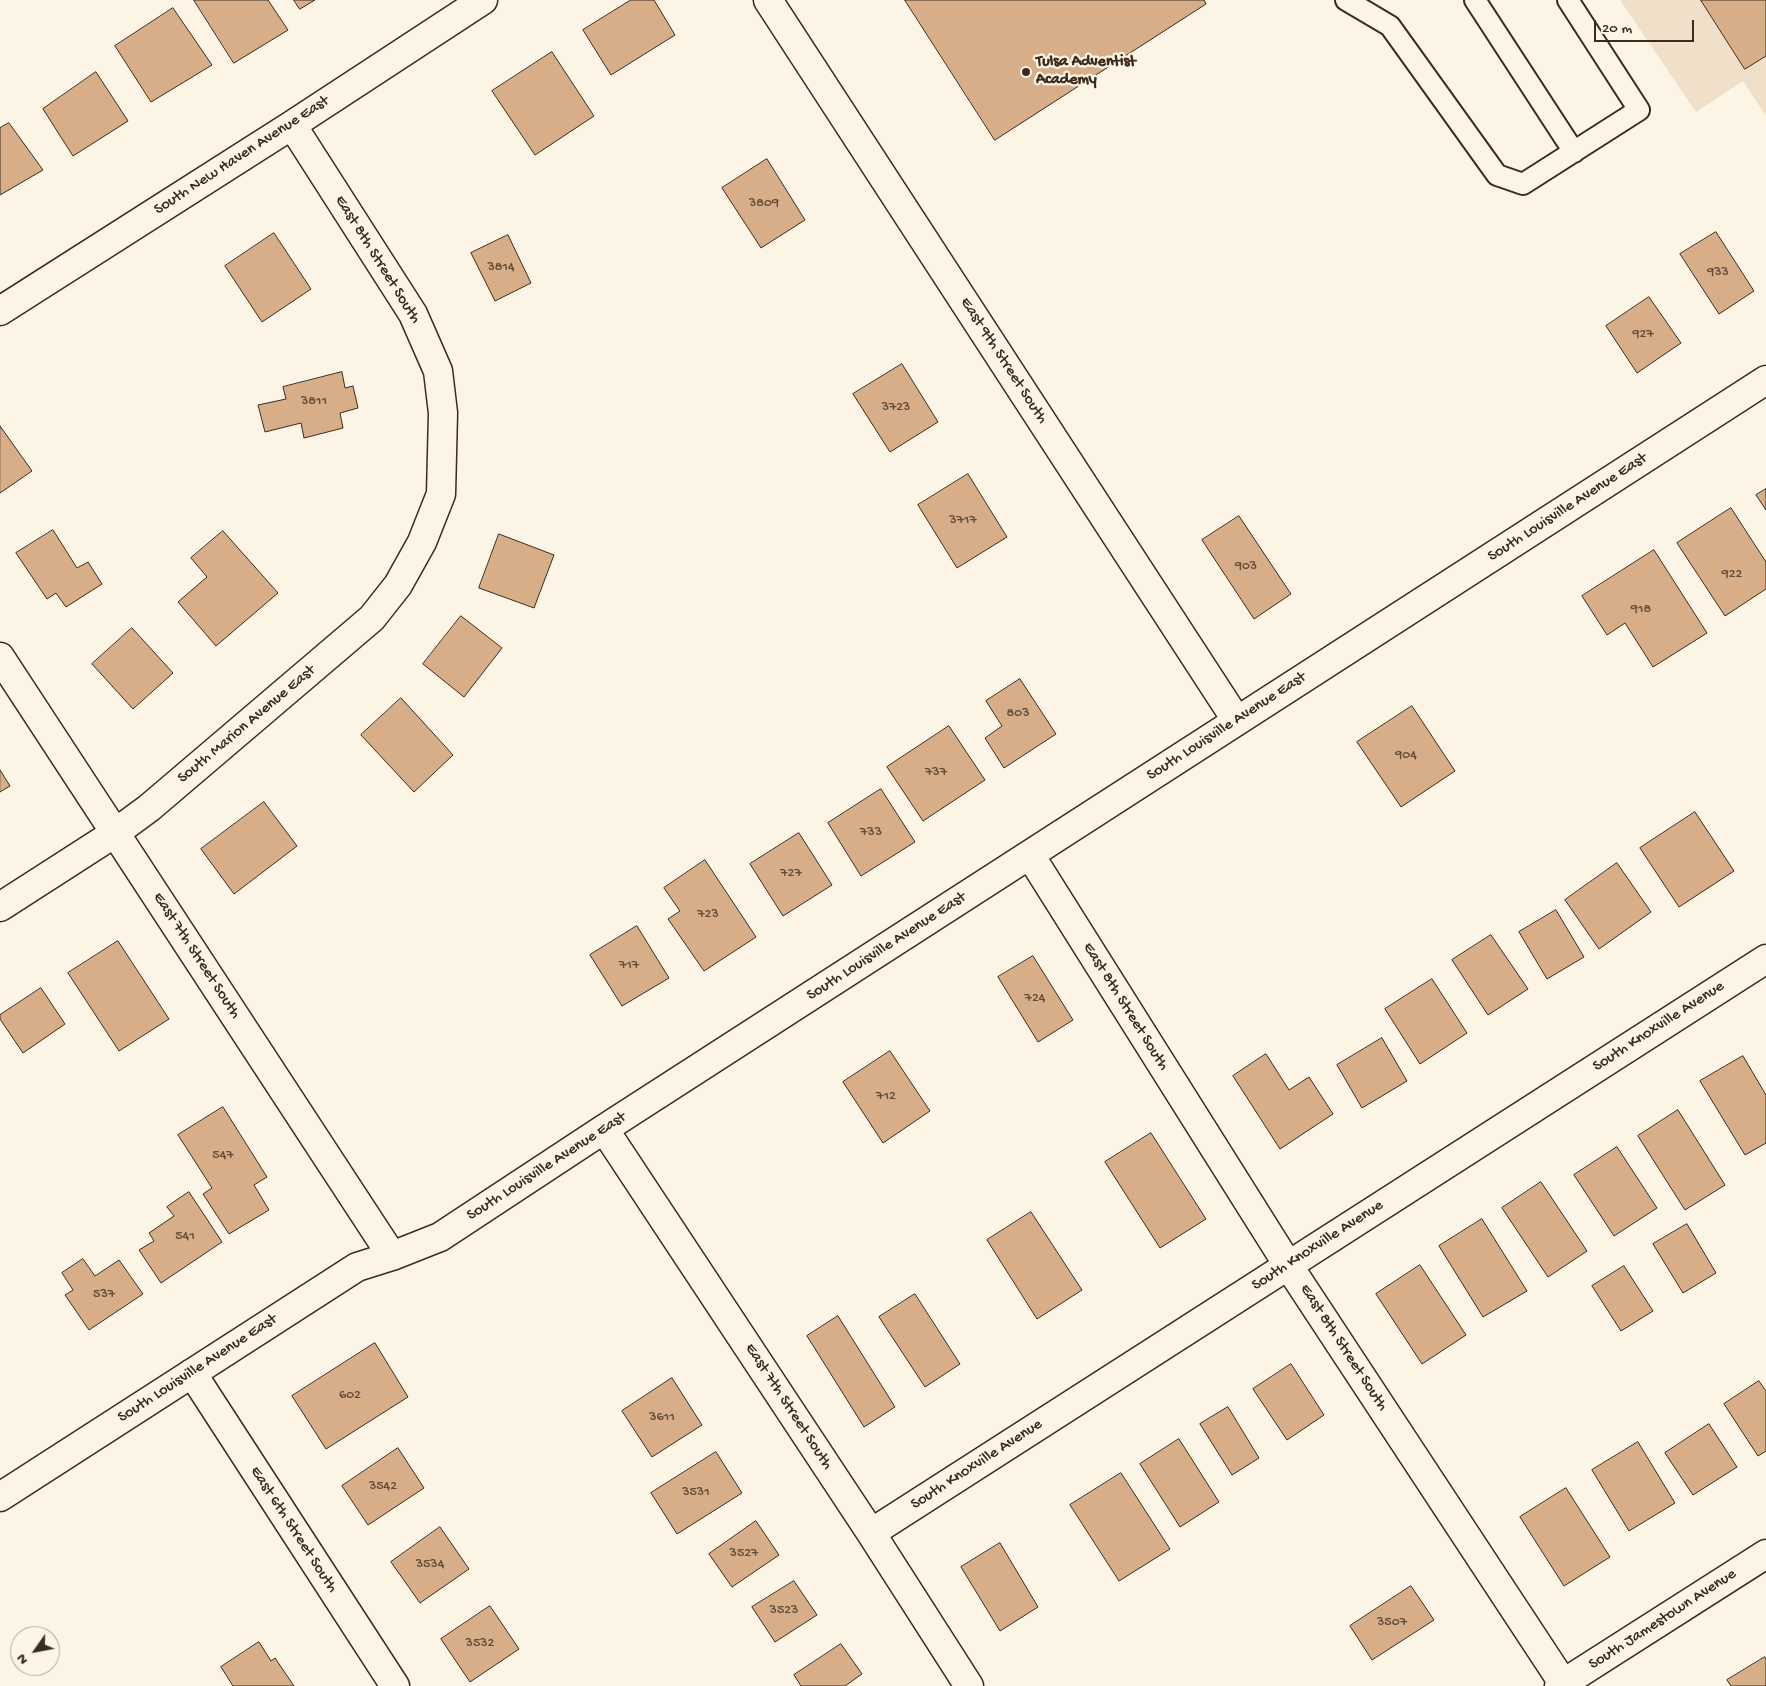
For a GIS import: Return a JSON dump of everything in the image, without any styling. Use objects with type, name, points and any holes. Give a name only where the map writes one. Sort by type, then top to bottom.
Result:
[{"type":"street","name":"South New Haven Avenue East","points":[[0,311],[292,125],[483,0]]},
{"type":"street","name":"East 9th Street South","points":[[768,0],[1237,721]]},
{"type":"street","name":"East 8th Street South","points":[[292,125],[413,314],[438,371],[443,413],[441,494]]},
{"type":"street","name":"South Louisville Avenue East","points":[[0,1497],[357,1266],[392,1256],[440,1237],[604,1129],[1766,380]]},
{"type":"street","name":"South Marion Avenue East","points":[[0,907],[115,833],[149,808],[372,618],[398,585],[422,542],[441,494]]},
{"type":"street","name":"East 7th Street South","points":[[0,657],[392,1256]]},
{"type":"street","name":"East 8th Street South","points":[[1030,855],[1288,1265],[1563,1685]]},
{"type":"street","name":"South Knoxville Avenue","points":[[871,1533],[1766,959]]},
{"type":"street","name":"East 7th Street South","points":[[604,1129],[871,1533],[969,1686]]},
{"type":"street","name":"East 6th Street South","points":[[192,1373],[395,1686]]},
{"type":"street","name":"South Jamestown Avenue","points":[[1563,1685],[1766,1554]]},
{"type":"lane","points":[[1346,0],[1390,26],[1497,175],[1523,184],[1639,110],[1568,0]]},
{"type":"lane","points":[[1475,0],[1574,152]]},
{"type":"shaded area","points":[[1620,0],[1766,0],[1766,116],[1743,81],[1696,112]]},
{"type":"building","points":[[194,0],[268,0],[288,30],[234,63]]},
{"type":"building","points":[[294,0],[315,0],[300,9]]},
{"type":"building","points":[[631,0],[654,0],[675,35],[611,75],[583,30]]},
{"type":"building","name":"Tulsa Adventist Academy","points":[[905,0],[1204,0],[1206,4],[995,140]]},
{"type":"building","points":[[1701,0],[1766,0],[1766,56],[1745,69]]},
{"type":"building","points":[[173,8],[212,65],[151,102],[115,46]]},
{"type":"building","points":[[552,52],[594,116],[535,155],[492,91]]},
{"type":"building","points":[[96,72],[128,121],[73,156],[43,109]]},
{"type":"building","points":[[9,123],[43,170],[0,195],[0,128]]},
{"type":"building","points":[[767,159],[805,220],[761,248],[722,188]]},
{"type":"building","points":[[1716,232],[1754,291],[1719,314],[1680,254]]},
{"type":"building","points":[[274,233],[311,289],[262,322],[225,266]]},
{"type":"building","points":[[508,235],[531,283],[495,301],[471,253]]},
{"type":"building","points":[[1649,297],[1681,343],[1637,373],[1606,326]]},
{"type":"building","points":[[902,364],[938,422],[890,452],[853,394]]},
{"type":"building","points":[[342,372],[345,388],[353,386],[358,408],[340,413],[343,428],[304,438],[301,423],[265,432],[258,405],[286,399],[283,387]]},
{"type":"building","points":[[0,426],[32,471],[0,493]]},
{"type":"building","points":[[968,474],[1007,537],[957,568],[918,505]]},
{"type":"building","points":[[1766,489],[1766,510],[1756,495]]},
{"type":"building","points":[[1731,508],[1766,562],[1766,589],[1725,616],[1677,543]]},
{"type":"building","points":[[1239,516],[1291,594],[1254,619],[1202,540]]},
{"type":"building","points":[[53,530],[77,568],[88,562],[102,584],[66,607],[56,593],[47,599],[16,553]]},
{"type":"building","points":[[223,531],[278,593],[216,646],[178,602],[207,577],[191,558]]},
{"type":"building","points":[[499,534],[554,555],[534,608],[479,588]]},
{"type":"building","points":[[1654,550],[1707,633],[1653,667],[1625,623],[1607,635],[1582,596]]},
{"type":"building","points":[[461,616],[502,648],[464,697],[423,664]]},
{"type":"building","points":[[132,628],[173,673],[133,709],[92,664]]},
{"type":"building","points":[[1020,679],[1056,734],[1004,768],[985,738],[1002,726],[986,701]]},
{"type":"building","points":[[401,698],[453,755],[414,792],[361,735]]},
{"type":"building","points":[[1412,706],[1455,771],[1401,807],[1357,742]]},
{"type":"building","points":[[949,726],[985,780],[923,821],[887,767]]},
{"type":"building","points":[[0,770],[10,786],[0,792]]},
{"type":"building","points":[[881,789],[915,842],[861,876],[828,823]]},
{"type":"building","points":[[264,802],[297,846],[234,894],[201,849]]},
{"type":"building","points":[[1695,812],[1734,871],[1679,907],[1640,848]]},
{"type":"building","points":[[799,833],[832,885],[783,916],[750,864]]},
{"type":"building","points":[[705,860],[756,937],[704,971],[668,919],[680,911],[664,888]]},
{"type":"building","points":[[1617,863],[1651,912],[1599,949],[1565,900]]},
{"type":"building","points":[[1556,910],[1584,957],[1547,979],[1519,932]]},
{"type":"building","points":[[637,926],[669,978],[622,1006],[590,955]]},
{"type":"building","points":[[1491,935],[1528,989],[1488,1015],[1452,960]]},
{"type":"building","points":[[118,941],[169,1019],[119,1051],[68,973]]},
{"type":"building","points":[[1033,956],[1073,1020],[1038,1042],[998,977]]},
{"type":"building","points":[[1432,979],[1467,1033],[1420,1064],[1385,1009]]},
{"type":"building","points":[[41,988],[65,1024],[23,1053],[0,1019],[0,1015]]},
{"type":"building","points":[[1382,1038],[1407,1081],[1362,1108],[1337,1065]]},
{"type":"building","points":[[890,1051],[930,1111],[883,1143],[843,1082]]},
{"type":"building","points":[[1266,1054],[1289,1090],[1309,1077],[1333,1114],[1280,1149],[1233,1076]]},
{"type":"building","points":[[1743,1056],[1766,1095],[1766,1143],[1745,1155],[1700,1081]]},
{"type":"building","points":[[223,1107],[267,1177],[254,1185],[269,1210],[229,1234],[203,1194],[212,1188],[178,1135]]},
{"type":"building","points":[[1678,1110],[1725,1185],[1685,1210],[1638,1136]]},
{"type":"building","points":[[1151,1133],[1206,1219],[1160,1248],[1105,1162]]},
{"type":"building","points":[[1617,1147],[1657,1208],[1614,1236],[1574,1175]]},
{"type":"building","points":[[1541,1182],[1587,1251],[1548,1277],[1502,1208]]},
{"type":"building","points":[[189,1192],[222,1242],[161,1283],[139,1250],[154,1241],[149,1233],[174,1216],[167,1207]]},
{"type":"building","points":[[1031,1212],[1082,1290],[1037,1319],[987,1240]]},
{"type":"building","points":[[1482,1219],[1527,1291],[1483,1317],[1439,1246]]},
{"type":"building","points":[[1687,1224],[1716,1273],[1683,1293],[1653,1244]]},
{"type":"building","points":[[83,1259],[95,1276],[119,1260],[143,1294],[89,1330],[65,1295],[73,1290],[62,1273]]},
{"type":"building","points":[[1420,1265],[1466,1335],[1422,1364],[1376,1294]]},
{"type":"building","points":[[1624,1266],[1653,1311],[1621,1331],[1592,1286]]},
{"type":"building","points":[[915,1294],[960,1364],[925,1387],[879,1317]]},
{"type":"building","points":[[838,1316],[895,1407],[864,1427],[807,1336]]},
{"type":"building","points":[[375,1343],[408,1397],[326,1449],[292,1396]]},
{"type":"building","points":[[1291,1364],[1324,1415],[1287,1440],[1253,1389]]},
{"type":"building","points":[[672,1378],[702,1425],[652,1457],[622,1411]]},
{"type":"building","points":[[1759,1381],[1766,1391],[1766,1451],[1758,1456],[1724,1404]]},
{"type":"building","points":[[1228,1407],[1259,1458],[1232,1475],[1200,1424]]},
{"type":"building","points":[[1709,1424],[1737,1467],[1693,1495],[1665,1453]]},
{"type":"building","points":[[1179,1439],[1219,1502],[1180,1527],[1140,1464]]},
{"type":"building","points":[[1638,1442],[1675,1503],[1629,1531],[1592,1470]]},
{"type":"building","points":[[398,1448],[424,1488],[368,1525],[342,1486]]},
{"type":"building","points":[[716,1452],[742,1493],[677,1534],[651,1493]]},
{"type":"building","points":[[1121,1473],[1170,1549],[1119,1581],[1070,1505]]},
{"type":"building","points":[[1566,1488],[1610,1557],[1564,1586],[1520,1517]]},
{"type":"building","points":[[756,1521],[779,1555],[732,1587],[709,1554]]},
{"type":"building","points":[[440,1527],[469,1569],[420,1603],[391,1562]]},
{"type":"building","points":[[1000,1543],[1038,1607],[1000,1631],[961,1567]]},
{"type":"building","points":[[794,1581],[817,1615],[775,1642],[752,1607]]},
{"type":"building","points":[[1411,1586],[1434,1620],[1372,1660],[1350,1626]]},
{"type":"building","points":[[490,1606],[519,1649],[470,1682],[441,1639]]},
{"type":"building","points":[[259,1642],[271,1661],[275,1658],[294,1686],[233,1686],[221,1667]]},
{"type":"building","points":[[841,1644],[862,1674],[845,1686],[801,1686],[794,1675]]},
{"type":"building","points":[[1765,1657],[1766,1686],[1731,1686],[1727,1680]]},
{"type":"place","name":"Tulsa Adventist Academy","points":[[1026,72]]}]
